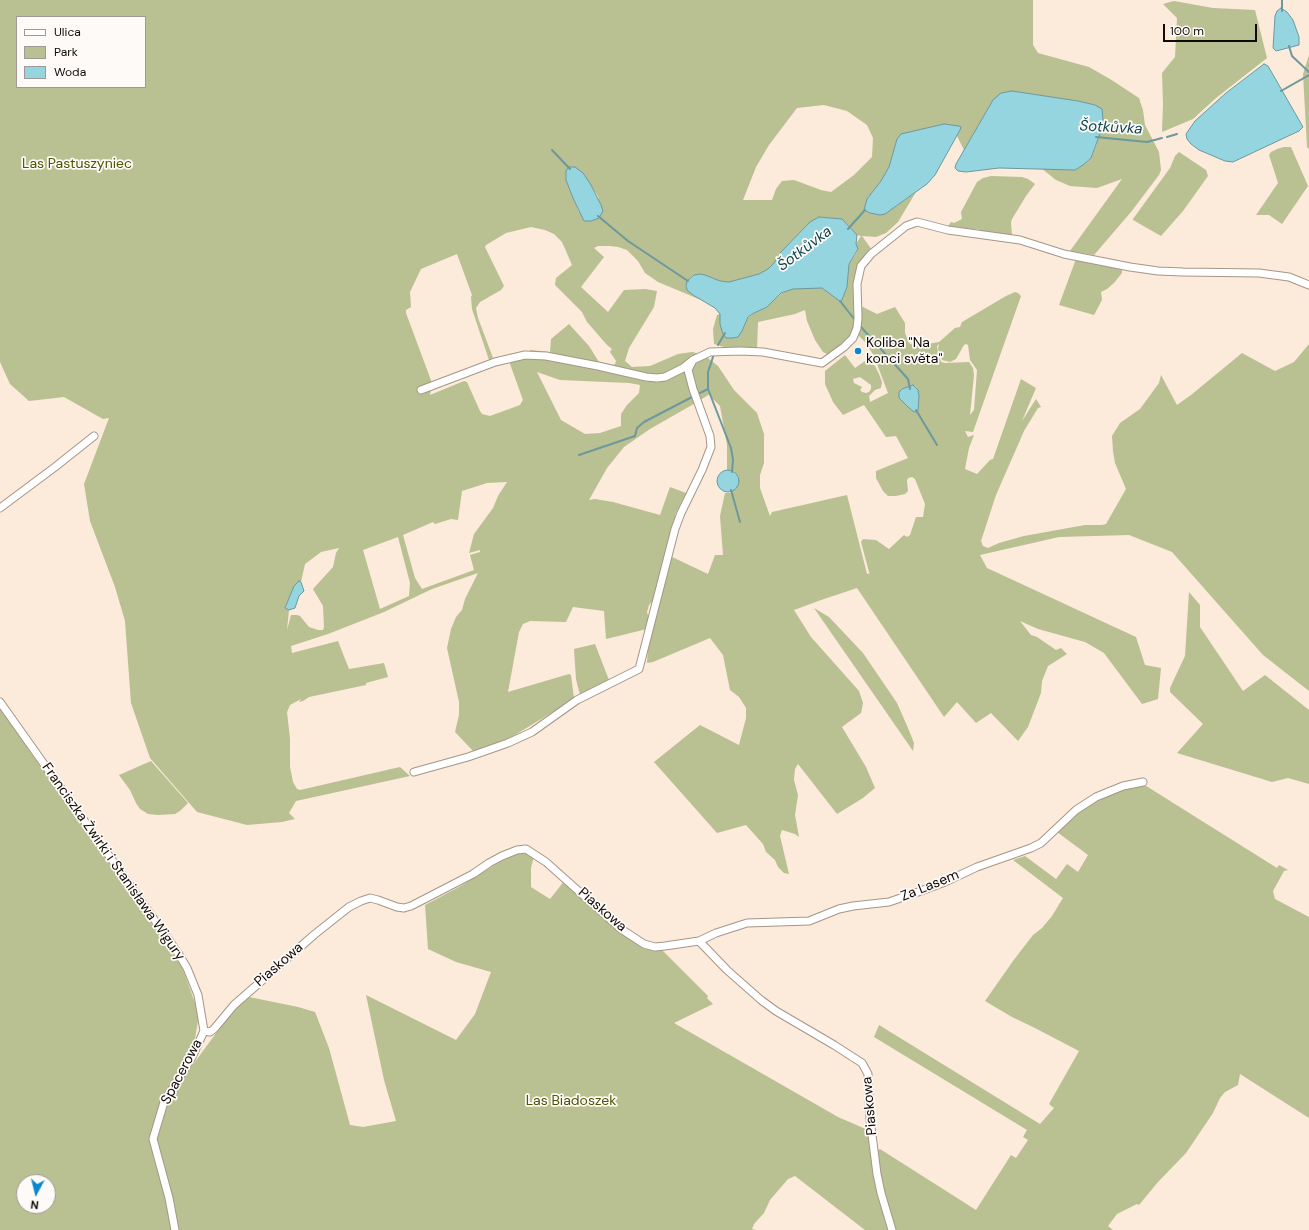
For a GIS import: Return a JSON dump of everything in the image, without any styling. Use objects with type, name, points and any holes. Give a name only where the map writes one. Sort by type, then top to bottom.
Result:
[{"type":"street","points":[[421,390],[495,362],[525,355],[546,356],[657,378],[665,377],[683,368],[692,360],[710,352],[764,352],[822,363],[844,347],[853,338],[857,328],[857,284],[861,266],[871,254],[906,226],[917,222],[948,230],[1020,240],[1064,254],[1130,267],[1158,271],[1259,273],[1289,277],[1309,285]]},
{"type":"street","points":[[414,772],[468,757],[508,743],[532,732],[577,700],[639,669],[675,529],[711,447],[710,436],[693,389],[688,370],[692,360]]},
{"type":"street","points":[[0,508],[55,468],[94,436]]},
{"type":"street","name":"Franciszka Żwirki i Stanisława Wigury","points":[[0,702],[178,953],[187,968],[198,995],[204,1031]]},
{"type":"street","name":"Za Lasem","points":[[699,941],[716,933],[748,923],[809,921],[839,909],[853,906],[880,904],[904,897],[945,882],[976,867],[1031,848],[1041,843],[1076,810],[1096,797],[1123,786],[1143,782]]},
{"type":"street","name":"Piaskowa","points":[[204,1031],[210,1032],[214,1029],[234,1004],[315,934],[350,907],[370,898],[397,907],[404,908],[411,906],[473,874],[488,863],[518,849],[529,850],[546,862],[621,928],[644,944],[654,947],[699,941],[727,970],[761,1000],[795,1022],[852,1055],[862,1063],[867,1069],[869,1081],[870,1119],[877,1174],[892,1230]]},
{"type":"street","name":"Spacerowa","points":[[175,1230],[169,1198],[153,1139],[164,1102],[192,1057],[204,1031]]},
{"type":"green space","name":"Las Pastuszyniec","points":[[0,0],[1033,0],[1033,45],[1038,53],[1089,67],[1139,98],[1143,110],[1145,125],[1159,152],[1161,170],[1159,175],[1131,212],[1094,255],[1070,251],[1122,179],[1097,188],[1070,186],[1056,180],[1041,168],[1075,170],[1083,165],[1091,158],[1103,120],[1095,105],[1012,91],[993,100],[964,150],[957,136],[960,130],[944,124],[927,128],[897,139],[889,167],[881,181],[867,199],[885,214],[916,192],[898,222],[886,233],[876,237],[862,236],[872,250],[860,264],[855,325],[850,338],[829,355],[823,352],[815,340],[807,321],[805,310],[795,314],[758,322],[757,349],[724,347],[714,344],[713,329],[717,315],[720,314],[720,324],[742,331],[748,318],[754,313],[767,307],[782,293],[793,288],[822,288],[841,302],[847,287],[849,264],[856,254],[858,249],[856,244],[861,236],[857,235],[842,219],[819,217],[810,222],[781,252],[774,263],[768,269],[759,274],[729,282],[720,281],[705,275],[693,275],[686,286],[688,290],[701,300],[658,282],[645,273],[638,261],[627,250],[610,246],[598,246],[594,248],[604,257],[581,287],[608,312],[624,290],[645,289],[657,291],[654,307],[629,348],[625,361],[632,367],[650,366],[678,354],[692,352],[704,355],[718,366],[734,390],[757,413],[764,434],[764,463],[760,475],[760,488],[770,516],[772,512],[847,495],[867,574],[870,573],[861,542],[863,539],[876,540],[889,549],[904,535],[907,537],[910,535],[916,517],[923,517],[925,504],[915,479],[912,477],[908,478],[908,491],[905,494],[888,496],[883,491],[876,478],[876,471],[908,458],[896,436],[886,437],[864,405],[843,415],[833,402],[825,384],[825,371],[845,355],[855,368],[868,359],[875,366],[882,382],[881,388],[875,390],[869,396],[870,402],[888,393],[874,356],[866,343],[859,336],[861,306],[877,314],[895,307],[905,323],[905,333],[909,343],[915,346],[939,342],[955,328],[960,327],[962,322],[1006,296],[1015,292],[1021,296],[973,432],[965,431],[968,437],[974,435],[969,448],[965,469],[977,474],[990,460],[993,459],[1021,379],[1036,388],[1022,421],[1036,399],[1041,407],[1038,408],[1024,431],[996,495],[981,541],[983,546],[988,548],[999,543],[1024,536],[1085,525],[1106,524],[1126,489],[1115,463],[1112,436],[1120,423],[1140,409],[1159,383],[1161,375],[1177,405],[1242,353],[1275,371],[1294,362],[1309,344],[1309,691],[1263,655],[1172,552],[1129,535],[1059,537],[980,555],[987,568],[1136,637],[1145,665],[1161,668],[1158,699],[1142,704],[1104,653],[1085,642],[1038,629],[1020,621],[1031,635],[1037,637],[1056,650],[1061,648],[1067,654],[1048,666],[1042,681],[1041,693],[1028,727],[1018,741],[991,713],[976,723],[957,702],[944,717],[857,588],[821,600],[794,610],[811,637],[859,691],[863,703],[861,713],[842,727],[866,767],[875,788],[863,798],[837,814],[798,764],[795,769],[794,780],[798,795],[795,815],[799,837],[795,834],[782,830],[780,836],[789,874],[784,873],[778,867],[775,860],[766,852],[763,844],[746,825],[717,833],[654,762],[700,725],[739,745],[746,718],[746,708],[739,697],[730,690],[723,655],[710,638],[653,662],[647,663],[648,647],[670,556],[708,574],[715,555],[723,555],[720,516],[725,493],[731,493],[739,477],[734,471],[727,470],[727,445],[720,406],[710,394],[650,429],[624,447],[607,468],[589,500],[595,499],[613,502],[660,515],[670,487],[686,493],[675,515],[678,517],[661,569],[653,601],[649,605],[647,612],[649,619],[647,629],[606,639],[604,611],[573,607],[566,622],[530,621],[523,624],[519,632],[508,692],[569,674],[571,675],[574,699],[510,738],[473,751],[455,732],[459,715],[459,702],[447,648],[451,629],[456,617],[462,610],[465,599],[478,573],[432,589],[384,612],[328,634],[291,646],[292,653],[338,641],[349,669],[384,663],[388,677],[366,683],[366,685],[309,697],[299,702],[301,699],[290,705],[287,712],[290,739],[290,767],[293,782],[297,789],[300,790],[400,767],[410,776],[296,801],[289,813],[295,819],[282,822],[247,825],[197,812],[150,758],[131,703],[125,621],[115,587],[90,521],[84,484],[109,418],[103,419],[64,397],[29,401],[10,384],[0,362]],"holes":[[[824,105],[847,111],[867,125],[873,138],[872,157],[854,175],[831,192],[794,180],[782,181],[776,189],[772,200],[743,200],[756,167],[769,145],[797,108]],[[583,173],[599,198],[579,212],[566,180]],[[531,227],[545,230],[554,234],[562,242],[572,265],[556,278],[555,285],[582,312],[587,322],[612,349],[610,352],[616,361],[613,365],[599,362],[589,346],[569,324],[551,339],[550,352],[530,350],[530,357],[511,362],[510,364],[523,400],[520,405],[490,416],[482,414],[467,382],[464,381],[430,395],[432,383],[406,310],[411,307],[410,292],[421,269],[457,254],[472,295],[472,309],[489,360],[493,358],[478,318],[476,308],[480,302],[501,290],[504,286],[485,247],[506,233]],[[939,344],[938,349],[942,360],[950,362],[956,359],[964,345],[968,345],[970,360],[977,370],[974,410],[970,415],[974,375],[973,368],[969,362],[945,363],[941,362],[937,346]],[[537,372],[560,380],[629,383],[640,385],[639,393],[627,405],[621,414],[621,426],[600,433],[585,434],[561,420]],[[860,377],[871,385],[869,392],[862,392],[860,390],[862,387],[854,383],[853,379]],[[913,385],[916,387],[919,396],[918,411],[915,412],[902,389]],[[507,482],[498,496],[493,508],[474,534],[469,553],[480,550],[480,552],[470,555],[474,570],[422,589],[415,578],[403,535],[433,522],[435,524],[451,519],[458,520],[462,491],[487,483]],[[398,537],[410,583],[409,596],[380,609],[363,550]],[[339,548],[336,553],[333,567],[313,589],[323,606],[323,630],[309,627],[300,616],[297,615],[291,615],[287,630],[289,610],[285,608],[294,586],[299,581],[301,582],[305,564],[321,552]]]},
{"type":"green space","points":[[1174,1],[1213,8],[1255,10],[1267,58],[1216,98],[1193,119],[1162,132],[1162,73],[1175,57],[1177,18],[1163,4]]},
{"type":"green space","points":[[1309,55],[1309,149],[1307,147],[1303,74]]},
{"type":"green space","points":[[1284,147],[1291,147],[1308,186],[1282,224],[1269,215],[1256,215],[1278,183],[1269,155],[1271,152]]},
{"type":"green space","points":[[1179,152],[1206,170],[1208,176],[1183,211],[1161,236],[1133,219],[1170,168],[1175,156]]},
{"type":"green space","points":[[991,176],[1022,177],[1035,184],[1012,219],[1012,236],[982,232],[978,229],[959,230],[947,228],[951,222],[954,223],[962,219],[961,212],[977,182],[983,178]]},
{"type":"green space","points":[[1076,259],[1122,269],[1122,273],[1114,283],[1101,292],[1102,300],[1094,315],[1059,305]]},
{"type":"green space","points":[[1189,592],[1200,605],[1200,627],[1243,691],[1265,675],[1309,710],[1309,784],[1288,778],[1272,782],[1177,753],[1203,724],[1170,692],[1170,688],[1185,656]]},
{"type":"green space","points":[[814,608],[829,617],[863,653],[897,703],[914,743],[913,751]]},
{"type":"green space","points":[[595,644],[609,680],[580,695],[576,679],[574,649]]},
{"type":"green space","points":[[0,709],[182,967],[199,1014],[194,1045],[164,1099],[150,1135],[150,1143],[166,1195],[173,1230],[0,1230]]},
{"type":"green space","points":[[151,761],[188,803],[175,814],[148,814],[140,809],[130,790],[119,775]]},
{"type":"green space","name":"Las Biadoszek","points":[[1143,784],[1277,868],[1279,865],[1288,870],[1284,871],[1273,891],[1275,899],[1309,917],[1309,1118],[1240,1074],[1238,1085],[1225,1092],[1220,1098],[1213,1113],[1186,1153],[1158,1182],[1139,1205],[1137,1204],[1117,1214],[1108,1226],[1113,1230],[865,1230],[795,1176],[788,1179],[770,1200],[764,1213],[754,1224],[752,1229],[756,1230],[177,1230],[156,1142],[157,1133],[167,1100],[233,1010],[249,997],[315,1012],[329,1048],[350,1125],[363,1127],[396,1121],[384,1080],[366,995],[456,1040],[475,1014],[491,972],[456,962],[428,949],[425,905],[459,887],[498,863],[519,853],[534,856],[531,868],[531,887],[550,899],[565,880],[585,902],[624,935],[645,949],[662,950],[708,996],[707,998],[713,1004],[674,1023],[838,1117],[868,1130],[872,1154],[880,1149],[976,1210],[1011,1155],[1016,1158],[1028,1140],[1023,1137],[1027,1130],[874,1037],[879,1025],[1040,1124],[1054,1108],[1049,1104],[1079,1051],[1012,1017],[985,1001],[1033,935],[1042,928],[1052,916],[1063,898],[1013,860],[1025,856],[1056,879],[1067,864],[1078,872],[1088,855],[1057,832],[1070,818],[1085,807],[1103,797]]},
{"type":"water","points":[[1281,8],[1287,12],[1293,20],[1299,37],[1299,45],[1276,51],[1273,48],[1275,16],[1277,11]]},
{"type":"water","points":[[1264,64],[1268,66],[1303,127],[1299,131],[1233,162],[1225,161],[1199,150],[1191,144],[1187,139],[1186,134],[1195,121],[1226,93]]},
{"type":"water","points":[[1012,91],[1078,101],[1095,105],[1102,109],[1103,120],[1101,131],[1091,158],[1075,170],[999,168],[966,172],[958,171],[955,168],[956,164],[993,100],[1001,93]]},
{"type":"water","points":[[944,124],[961,127],[935,175],[927,184],[885,214],[880,215],[864,210],[867,199],[881,181],[889,167],[897,139],[901,134]]},
{"type":"water","points":[[569,167],[575,167],[583,173],[591,185],[603,211],[599,218],[591,221],[584,221],[566,180],[566,171]]},
{"type":"water","points":[[819,217],[842,219],[857,235],[856,244],[858,249],[849,264],[847,287],[841,302],[822,288],[793,289],[781,293],[767,307],[748,317],[738,337],[726,338],[720,324],[720,314],[715,308],[687,290],[687,281],[694,275],[700,274],[720,281],[729,282],[759,274],[768,269],[774,263],[781,252],[810,222]]},
{"type":"water","points":[[913,385],[918,390],[919,396],[918,411],[914,412],[899,398],[899,392],[902,389]]},
{"type":"water","points":[[724,470],[732,470],[739,477],[739,485],[732,492],[724,492],[717,485],[717,477]]},
{"type":"water","points":[[299,581],[301,582],[304,591],[299,596],[295,608],[289,610],[285,608],[294,586]]},
{"type":"waterway","points":[[1282,0],[1282,11]]},
{"type":"waterway","points":[[1289,46],[1292,56],[1309,72]]},
{"type":"waterway","name":"Šotkůvka","points":[[1281,91],[1309,75]]},
{"type":"waterway","name":"Šotkůvka","points":[[1167,137],[1177,134]]},
{"type":"waterway","name":"Šotkůvka","points":[[1096,137],[1147,142],[1162,138]]},
{"type":"waterway","points":[[552,150],[570,169]]},
{"type":"waterway","name":"Šotkůvka","points":[[848,229],[865,210]]},
{"type":"waterway","points":[[598,216],[628,241],[688,281]]},
{"type":"waterway","points":[[840,301],[855,320]]},
{"type":"waterway","points":[[861,327],[908,379],[910,389]]},
{"type":"waterway","name":"Šotkůvka","points":[[718,345],[725,333]]},
{"type":"waterway","name":"Šotkůvka","points":[[700,393],[708,389],[708,372],[714,354]]},
{"type":"waterway","points":[[708,389],[731,448],[733,460],[732,472]]},
{"type":"waterway","name":"Šotkůvka","points":[[579,455],[635,436],[637,428],[644,422],[694,396]]},
{"type":"waterway","points":[[916,410],[937,445]]},
{"type":"waterway","points":[[731,490],[740,522]]},
{"type":"place","name":"Koliba \"Na konci světa\"","points":[[858,351]]}]
